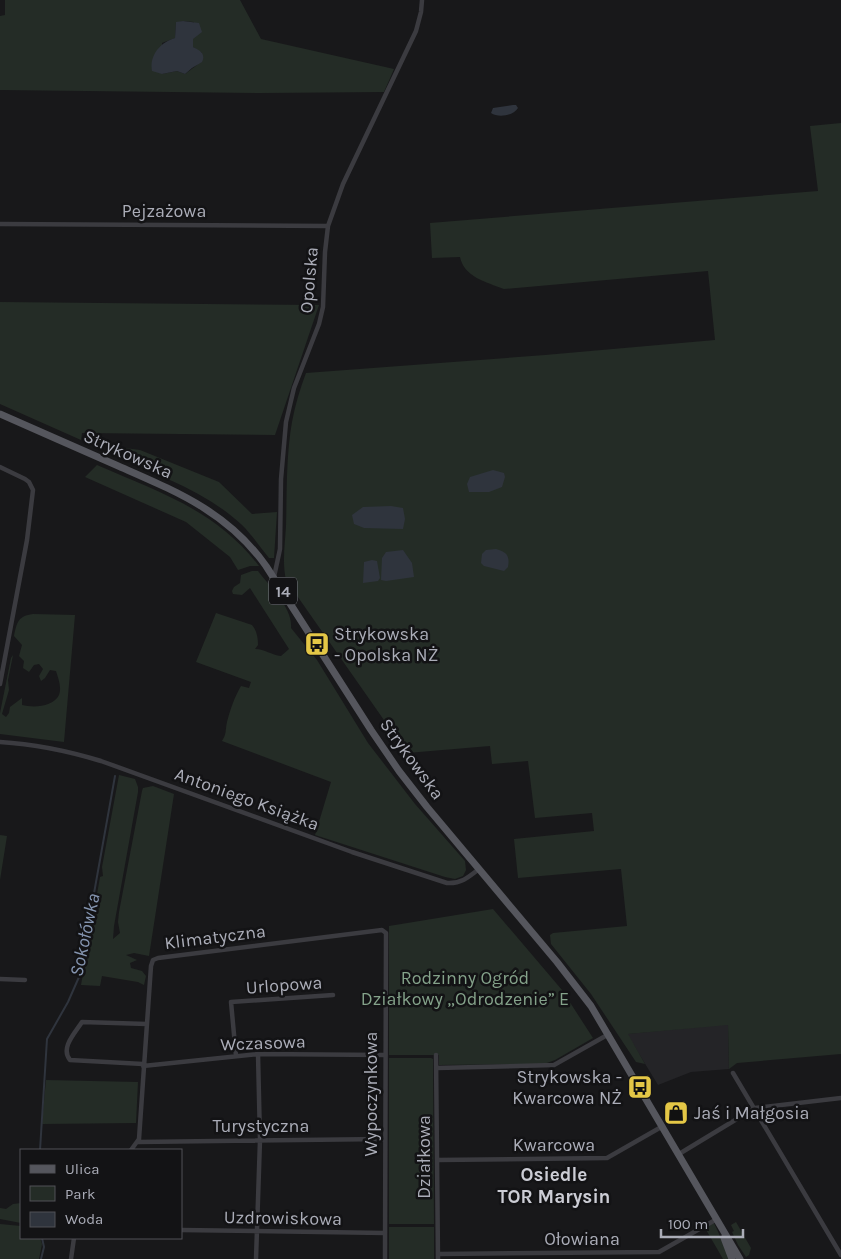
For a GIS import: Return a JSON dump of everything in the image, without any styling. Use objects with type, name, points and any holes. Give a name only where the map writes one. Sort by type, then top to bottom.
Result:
[{"type":"main road","name":"Strykowska","points":[[0,414],[199,504],[238,532],[258,554],[385,751],[427,807],[591,1006],[680,1154],[740,1259]]},
{"type":"main road","name":"Strykowska","points":[[717,1218],[732,1259]]},
{"type":"street","name":"Opolska","points":[[274,577],[280,550],[281,479],[286,422],[294,388],[323,307],[328,226],[343,184],[416,31],[422,0]]},
{"type":"street","name":"Pejzażowa","points":[[0,224],[328,226]]},
{"type":"street","points":[[0,467],[25,479],[33,490],[27,540],[0,684]]},
{"type":"street","name":"Antoniego Książka","points":[[0,742],[18,743],[77,754],[101,761],[344,849],[447,883],[456,884],[479,869]]},
{"type":"street","name":"Klimatyczna","points":[[138,1142],[151,966],[155,959],[384,930]]},
{"type":"street","name":"Wypoczynkowa","points":[[384,930],[386,934],[386,1259]]},
{"type":"street","points":[[0,979],[25,980]]},
{"type":"street","name":"Urlopowa","points":[[236,1056],[231,1002],[333,995]]},
{"type":"street","name":"Wczasowa","points":[[146,1024],[82,1022],[67,1048],[67,1055],[70,1060],[143,1065],[258,1054],[385,1055]]},
{"type":"street","points":[[437,1068],[554,1065],[609,1034]]},
{"type":"street","points":[[256,1259],[260,1140],[258,1054]]},
{"type":"street","name":"Działkowa","points":[[436,1055],[438,1256]]},
{"type":"street","points":[[733,1073],[841,1255]]},
{"type":"street","points":[[680,1154],[755,1108],[841,1098]]},
{"type":"street","name":"Kwarcowa","points":[[438,1160],[607,1158],[663,1126]]},
{"type":"street","name":"Turystyczna","points":[[138,1142],[385,1140]]},
{"type":"street","points":[[132,1149],[138,1142]]},
{"type":"street","name":"Ołowiana","points":[[438,1256],[659,1252],[717,1218]]},
{"type":"street","name":"Uzdrowiskowa","points":[[182,1230],[385,1233]]},
{"type":"street","points":[[71,1259],[74,1239]]},
{"type":"shaded area","points":[[728,1024],[729,1069],[691,1072],[658,1085],[627,1034]]},
{"type":"green space","points":[[5,0],[240,0],[261,39],[394,69],[384,92],[262,93],[0,90],[0,16],[5,15]],"holes":[[[183,21],[194,22],[193,47],[202,53],[197,65],[185,74],[177,71],[162,74],[162,43],[175,38],[176,23]]]},
{"type":"green space","points":[[841,123],[841,1054],[737,1063],[729,1069],[728,1025],[628,1034],[645,1064],[636,1062],[591,994],[551,944],[550,935],[553,933],[627,926],[621,869],[518,878],[514,839],[594,831],[592,813],[535,818],[528,761],[492,764],[490,746],[407,753],[286,580],[284,560],[287,474],[293,416],[306,373],[715,340],[708,271],[504,289],[471,274],[462,264],[460,257],[432,258],[430,223],[818,191],[810,126]]},
{"type":"green space","points":[[0,302],[319,305],[275,435],[82,433],[81,440],[0,404]]},
{"type":"green space","points":[[125,448],[140,450],[219,482],[252,514],[277,512],[274,558],[269,558],[242,525],[213,503],[181,485],[114,455]]},
{"type":"green space","points":[[97,465],[164,494],[205,517],[224,530],[259,566],[250,566],[238,570],[230,557],[186,522],[85,477]]},
{"type":"green space","points":[[258,571],[285,605],[291,620],[291,628],[317,660],[368,743],[415,804],[465,861],[466,870],[463,876],[455,879],[445,877],[315,835],[331,782],[222,741],[237,694],[241,686],[249,688],[251,682],[196,662],[216,613],[252,625],[258,640],[258,645],[255,649],[281,656],[289,649],[250,588],[242,595],[233,594],[234,587],[240,583],[241,575]]},
{"type":"green space","points":[[33,614],[75,615],[64,742],[0,734],[0,713],[13,655],[8,680],[9,690],[2,714],[6,717],[10,707],[22,698],[22,705],[37,706],[52,702],[60,692],[56,671],[50,670],[41,681],[39,676],[43,669],[39,664],[34,665],[29,672],[23,668],[24,661],[19,656],[22,645],[14,636],[19,620],[24,616]]},
{"type":"green space","points":[[119,775],[135,779],[138,792],[113,939],[120,933],[119,912],[143,788],[153,786],[174,794],[149,956],[134,953],[126,955],[137,960],[130,963],[131,968],[142,971],[146,976],[144,985],[138,982],[102,976],[100,986],[81,985],[100,877],[103,876],[102,867]]},
{"type":"green space","points":[[0,835],[7,836],[0,880]]},
{"type":"green space","name":"Rodzinny Ogród Działkowy „Odrodzenie” E","points":[[493,909],[562,990],[593,1038],[555,1060],[544,1064],[439,1065],[439,1055],[389,1055],[389,926]]},
{"type":"green space","points":[[389,1058],[433,1059],[434,1224],[389,1224]]},
{"type":"green space","points":[[46,1080],[138,1082],[136,1123],[42,1124]]},
{"type":"green space","points":[[20,1203],[20,1223],[0,1219],[0,1208],[6,1209],[13,1204]]},
{"type":"green space","points":[[736,1222],[751,1248],[749,1255],[746,1257],[732,1232],[734,1231],[731,1225]]},
{"type":"green space","points":[[714,1223],[729,1259],[723,1259],[705,1228]]},
{"type":"green space","points":[[0,1224],[20,1226],[20,1239],[40,1239],[42,1244],[39,1259],[0,1259]]},
{"type":"green space","points":[[389,1227],[434,1227],[434,1259],[389,1259]]},
{"type":"water","points":[[176,22],[199,23],[202,32],[193,39],[193,47],[202,53],[202,62],[185,74],[177,71],[162,74],[152,71],[152,60],[157,50],[175,38]]},
{"type":"water","points":[[516,105],[518,108],[513,113],[494,115],[491,113],[493,108]]},
{"type":"water","points":[[493,470],[504,473],[505,477],[502,487],[489,492],[469,492],[467,484],[470,477]]},
{"type":"water","points":[[391,506],[403,508],[405,519],[403,529],[364,528],[354,524],[352,515],[363,507]]},
{"type":"water","points":[[496,549],[505,553],[508,557],[508,567],[504,571],[484,566],[481,563],[482,554],[486,550]]},
{"type":"water","points":[[403,550],[412,563],[414,577],[381,580],[382,558],[386,552]]},
{"type":"water","points":[[377,561],[380,578],[378,581],[363,583],[364,562]]},
{"type":"waterway","name":"Sokołówka","points":[[40,1149],[47,1039],[68,1002],[79,977],[115,776]]},
{"type":"waterway","name":"Sokołówka","points":[[41,1259],[44,1247],[42,1239]]},
{"type":"place","name":"Strykowska - Opolska NŻ","points":[[317,644]]},
{"type":"place","name":"Strykowska - Kwarcowa NŻ","points":[[640,1087]]},
{"type":"place","name":"Jaś i Małgosia","points":[[676,1113]]},
{"type":"district","name":"Osiedle TOR Marysin","points":[[554,1186]]}]
